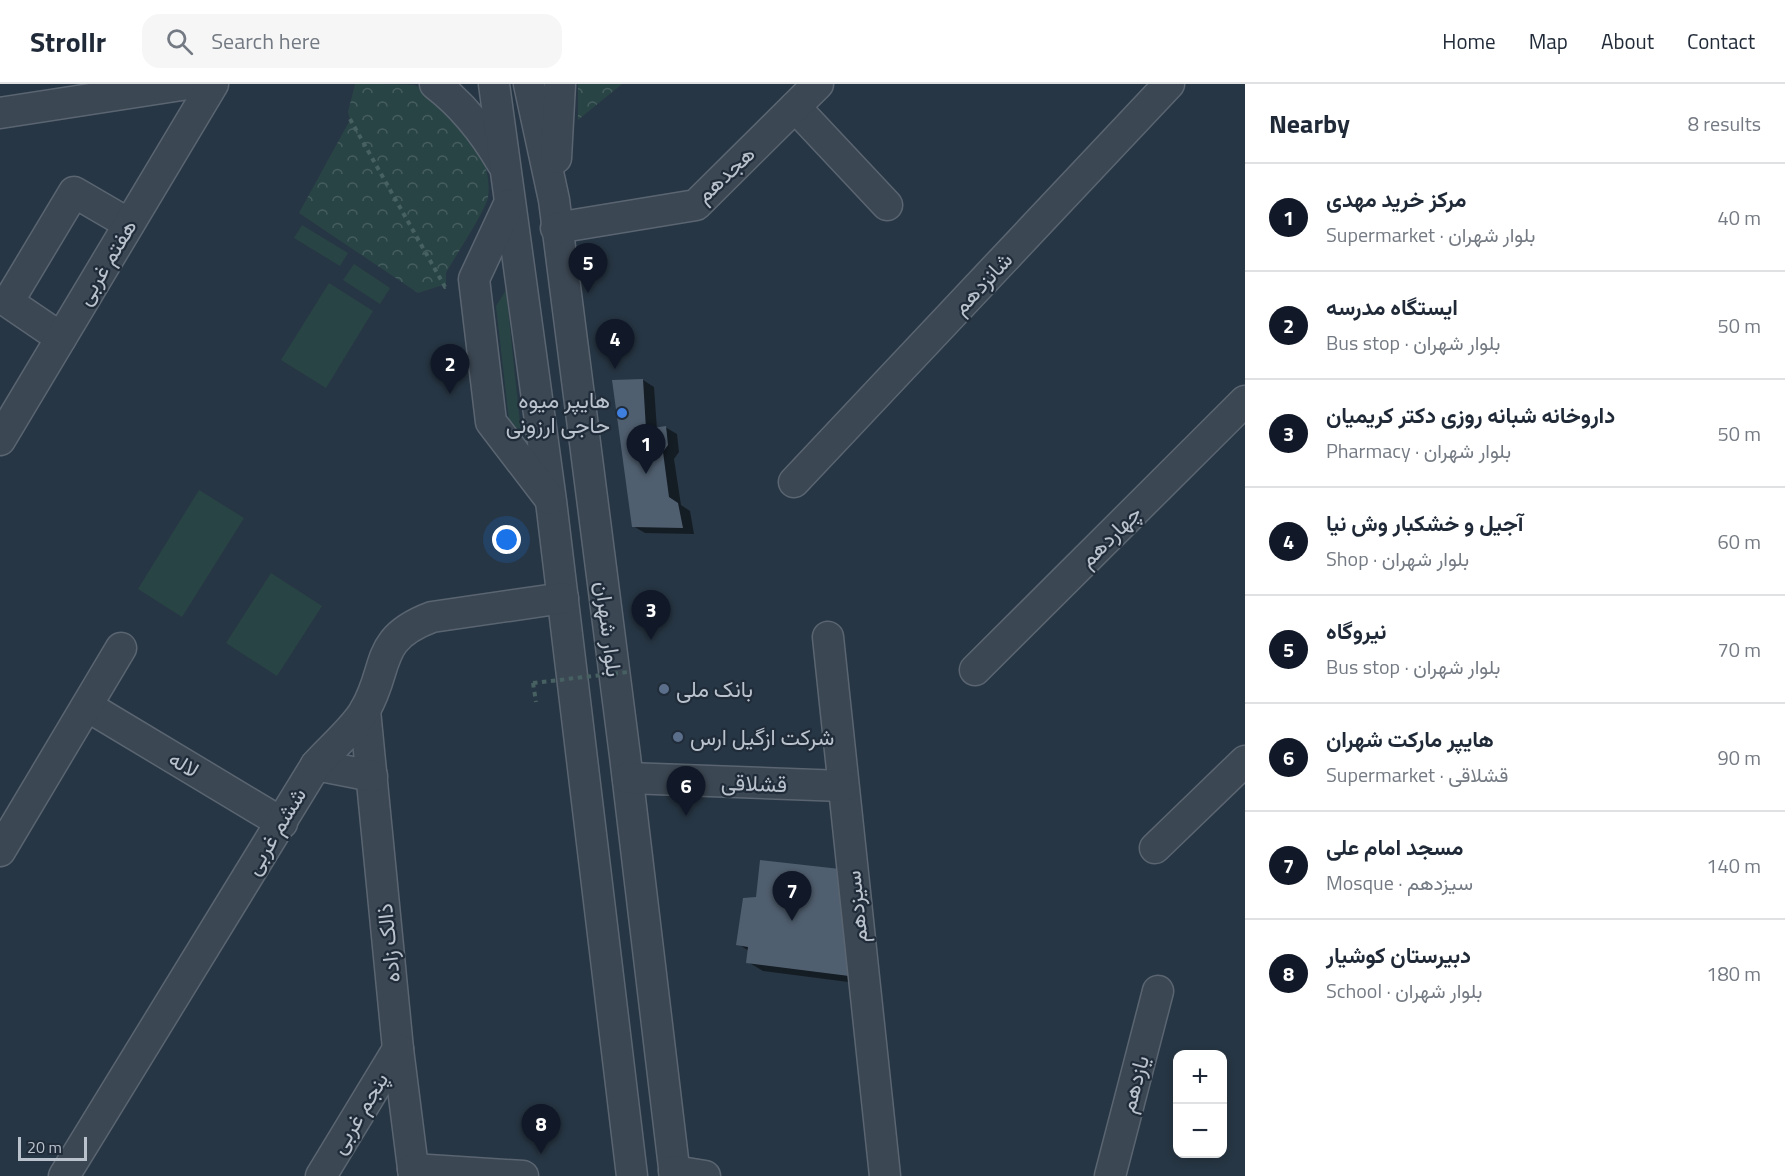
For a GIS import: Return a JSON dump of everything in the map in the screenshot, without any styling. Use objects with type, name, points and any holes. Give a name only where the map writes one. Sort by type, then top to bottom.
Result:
[{"type":"street","points":[[0,113],[188,84]]},
{"type":"street","name":"هفتم غربی","points":[[0,440],[213,84]]},
{"type":"street","points":[[435,84],[474,120],[508,173]]},
{"type":"street","name":"بلوار شهران","points":[[494,84],[508,173],[509,204],[551,501],[632,1176]]},
{"type":"street","name":"بلوار شهران","points":[[529,84],[555,214],[628,778],[675,1173]]},
{"type":"street","points":[[555,214],[561,84]]},
{"type":"street","name":"هجدهم","points":[[555,214],[609,221],[696,205],[818,84]]},
{"type":"street","name":"شانزدهم","points":[[794,482],[1169,84]]},
{"type":"street","points":[[795,107],[887,205]]},
{"type":"street","points":[[61,338],[8,302],[74,192],[129,224]]},
{"type":"street","points":[[509,204],[474,279],[491,422],[551,501]]},
{"type":"street","name":"چهاردهم","points":[[975,670],[1245,402]]},
{"type":"street","name":"ششم غربی","points":[[63,1176],[316,765],[365,710],[386,654],[397,637],[413,625],[432,618],[563,598]]},
{"type":"street","name":"سیزدهم","points":[[828,637],[885,1176]]},
{"type":"street","points":[[0,851],[121,648]]},
{"type":"street","name":"لاله","points":[[87,706],[282,823]]},
{"type":"street","name":"ذالک زاده","points":[[365,710],[398,1049],[414,1172]]},
{"type":"street","points":[[1155,848],[1245,761]]},
{"type":"street","points":[[316,765],[372,776]]},
{"type":"street","name":"قشلاقی","points":[[628,778],[843,786]]},
{"type":"street","name":"یازدهم","points":[[1110,1176],[1158,991]]},
{"type":"street","name":"پنجم غربی","points":[[321,1176],[398,1049]]},
{"type":"street","points":[[414,1172],[523,1176]]},
{"type":"street","points":[[675,1173],[705,1176]]},
{"type":"path","points":[[350,119],[446,287],[474,279]]},
{"type":"path","points":[[537,702],[533,683],[628,672]]},
{"type":"green space","points":[[355,84],[414,85],[428,92],[456,116],[478,147],[485,164],[488,197],[476,223],[446,273],[446,284],[418,293],[299,213],[350,120],[348,112]]},
{"type":"green space","points":[[578,84],[622,84],[578,120]]},
{"type":"green space","points":[[302,225],[348,253],[340,266],[294,238]]},
{"type":"green space","points":[[354,264],[390,288],[380,304],[343,280]]},
{"type":"green space","points":[[329,283],[373,311],[326,388],[281,360]]},
{"type":"green space","points":[[506,290],[522,442],[510,429],[496,306]]},
{"type":"green space","points":[[199,490],[244,518],[182,617],[138,589]]},
{"type":"green space","points":[[271,573],[322,606],[277,676],[226,643]]},
{"type":"building","points":[[643,379],[646,429],[666,426],[668,445],[663,452],[669,497],[678,503],[683,528],[632,527],[612,380]]},
{"type":"building","points":[[760,860],[840,869],[849,976],[746,963],[748,947],[736,945],[743,898],[756,897]]},
{"type":"place","name":"نیروگاه","points":[[588,293]]},
{"type":"place","name":"آجیل و خشکبار وش نیا","points":[[615,369]]},
{"type":"place","name":"ایستگاه مدرسه","points":[[450,394]]},
{"type":"place","name":"هایپر میوه حاجی ارزونی","points":[[622,413]]},
{"type":"place","name":"مرکز خرید مهدی","points":[[646,474]]},
{"type":"place","name":"داروخانه شبانه روزی دکتر کریمیان","points":[[651,640]]},
{"type":"place","name":"بانک ملی","points":[[664,689]]},
{"type":"place","name":"شرکت ازگیل ارس","points":[[678,737]]},
{"type":"place","name":"هایپر مارکت شهران","points":[[686,816]]},
{"type":"place","name":"مسجد امام علی","points":[[792,921]]},
{"type":"place","name":"دبیرستان کوشیار","points":[[541,1154]]}]
